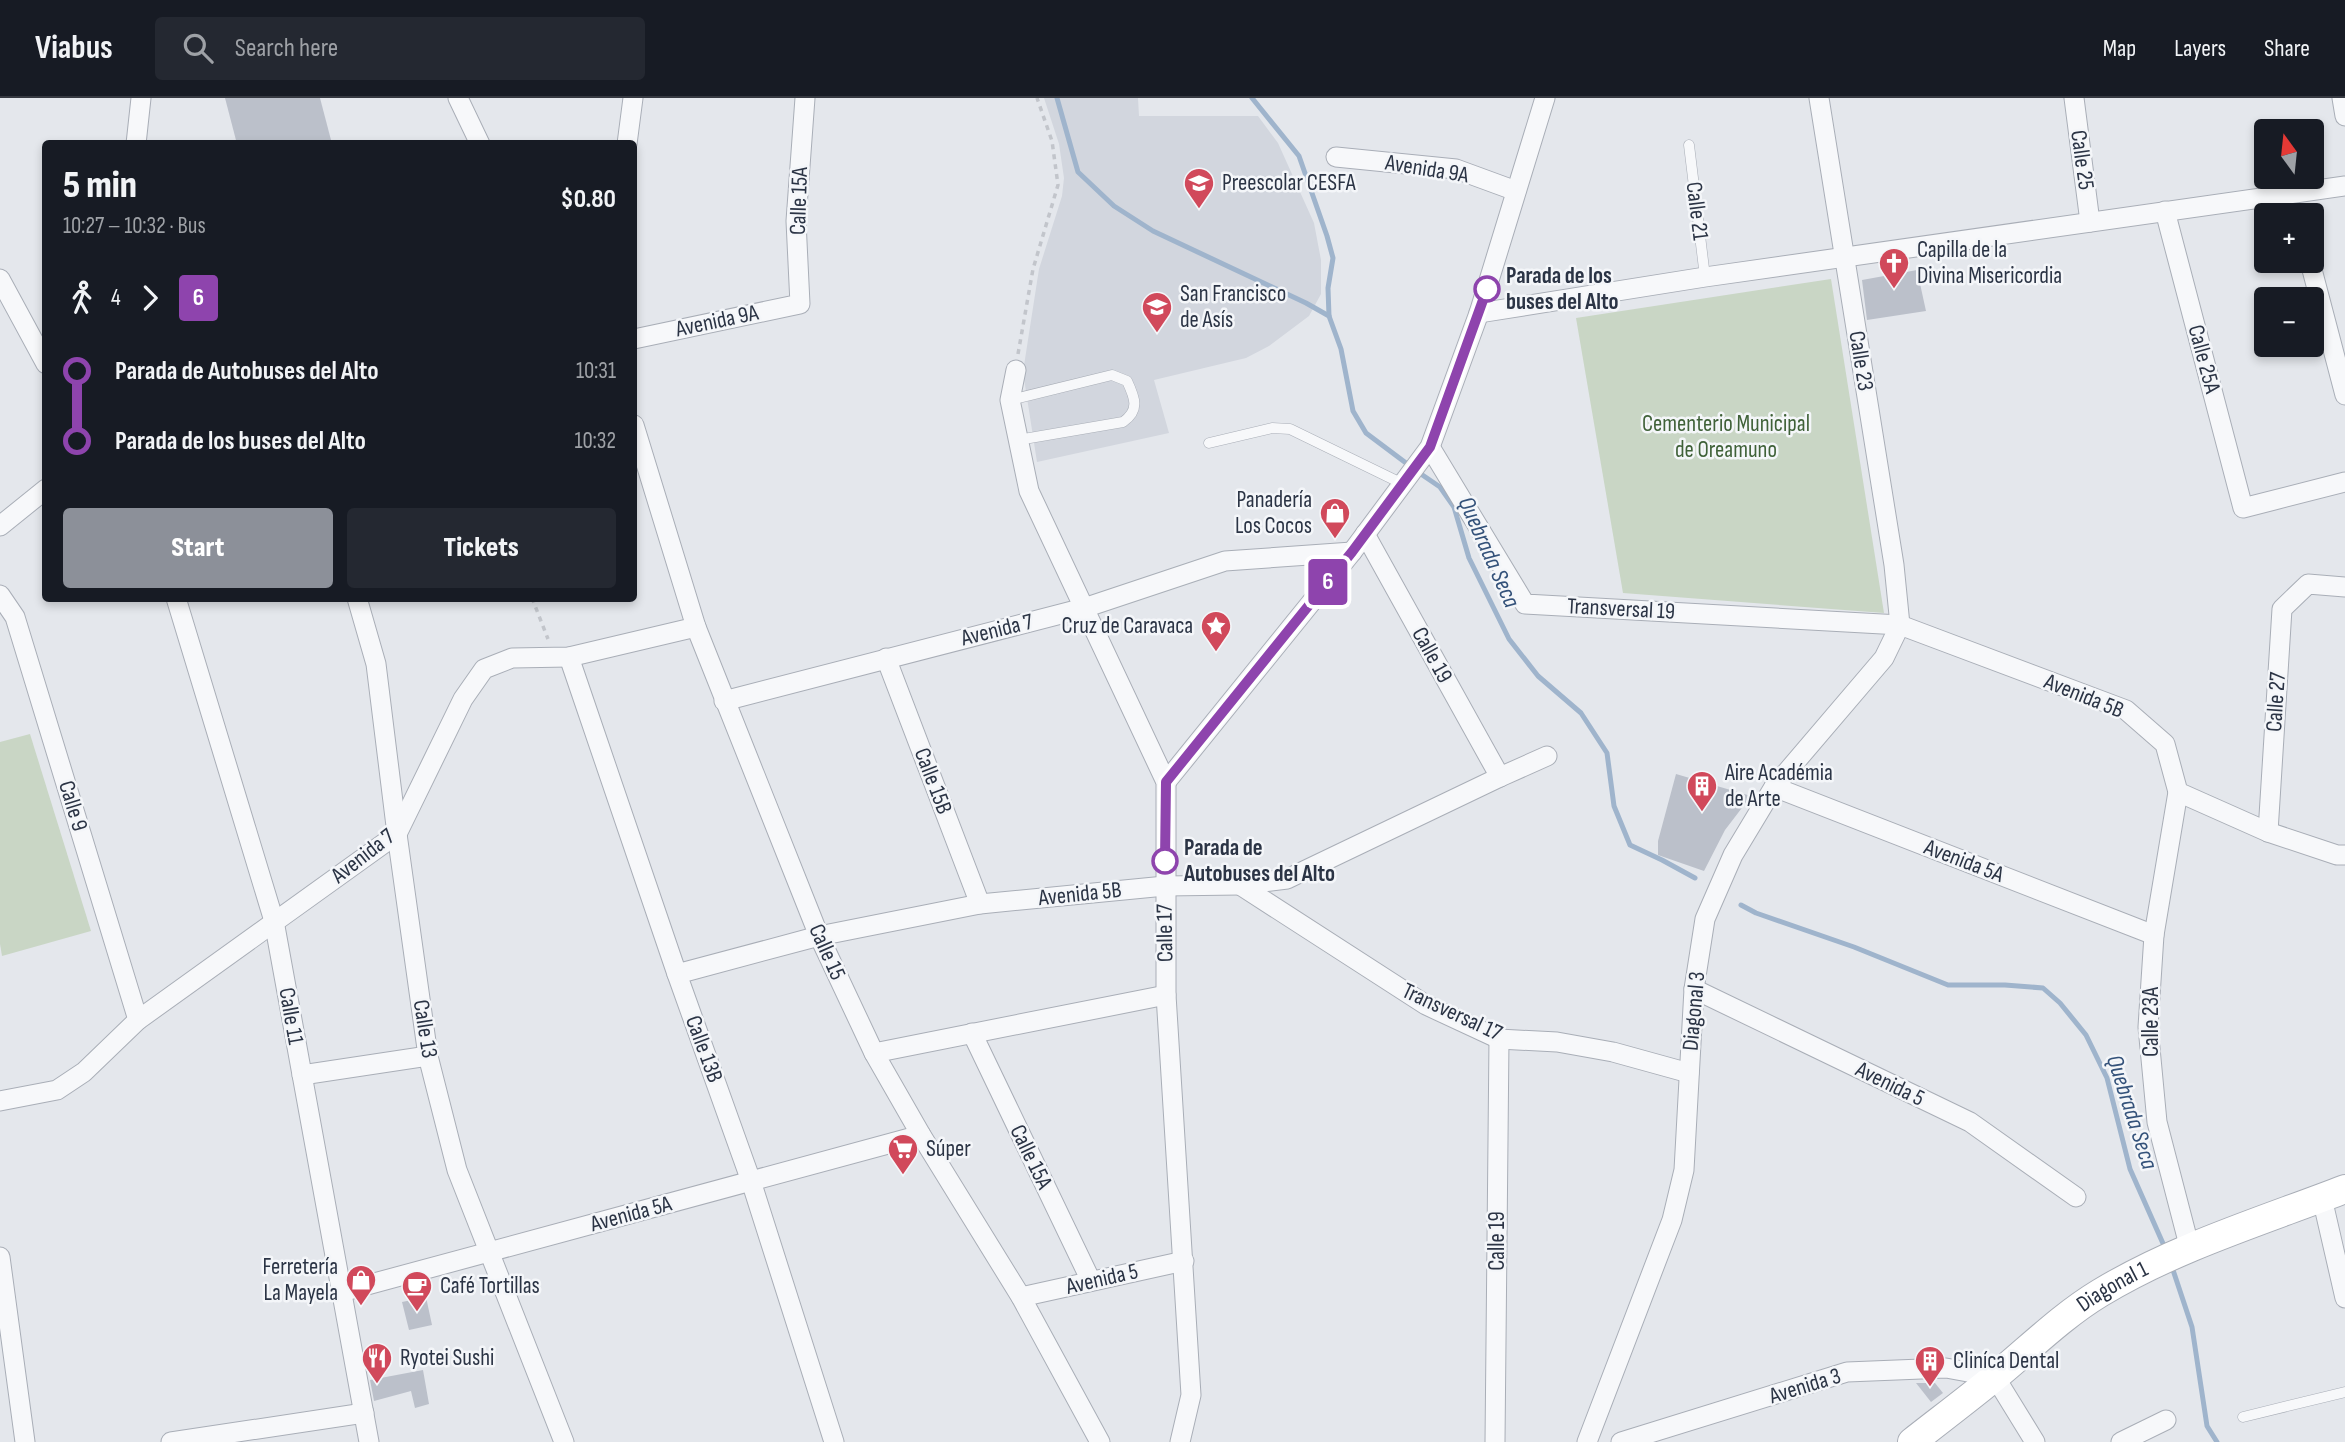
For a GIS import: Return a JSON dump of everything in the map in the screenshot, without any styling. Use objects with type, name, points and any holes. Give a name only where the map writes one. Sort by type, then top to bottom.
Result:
[{"type":"main road","name":"Diagonal 1","points":[[1912,1442],[1995,1377],[2065,1317],[2100,1293],[2249,1224],[2334,1194]]},
{"type":"street","points":[[136,140],[141,98]]},
{"type":"street","points":[[458,98],[478,140]]},
{"type":"street","points":[[628,140],[633,98]]},
{"type":"street","name":"Calle 15A","points":[[800,304],[796,221],[806,98]]},
{"type":"street","points":[[1166,782],[1352,552],[1430,447],[1479,313],[1545,98]]},
{"type":"street","name":"Calle 23","points":[[1819,98],[1894,565],[1900,625]]},
{"type":"street","name":"Calle 25","points":[[2074,98],[2090,222]]},
{"type":"street","points":[[2342,98],[2345,116]]},
{"type":"street","name":"Avenida 9A","points":[[1336,157],[1456,169],[1516,191]]},
{"type":"street","points":[[1479,313],[1705,277],[2345,186]]},
{"type":"street","name":"Calle 25A","points":[[2165,211],[2243,508],[2345,482]]},
{"type":"street","points":[[2313,273],[2345,396]]},
{"type":"street","points":[[0,279],[42,357]]},
{"type":"street","name":"Avenida 9A","points":[[637,338],[800,304]]},
{"type":"street","name":"Calle 17","points":[[1016,370],[1010,400],[1029,491],[1166,782],[1167,995],[1191,1395],[1180,1442]]},
{"type":"street","name":"Calle 15","points":[[637,435],[696,627],[819,936],[874,1053],[1021,1297],[1100,1442]]},
{"type":"street","name":"Transversal 19","points":[[1430,447],[1525,604],[1900,625]]},
{"type":"street","points":[[0,526],[42,492]]},
{"type":"street","name":"Calle 19","points":[[1365,534],[1500,777]]},
{"type":"street","name":"Avenida 7","points":[[724,701],[1084,608],[1225,561],[1352,552]]},
{"type":"street","name":"Calle 27","points":[[2268,832],[2282,609],[2308,583],[2345,587]]},
{"type":"street","name":"Calle 9","points":[[0,595],[15,617],[138,1020]]},
{"type":"street","name":"Calle 11","points":[[177,602],[274,921],[369,1442]]},
{"type":"street","name":"Calle 13","points":[[358,602],[376,664],[428,1056],[457,1170],[564,1442]]},
{"type":"street","name":"Diagonal 3","points":[[1587,1442],[1679,1196],[1684,1170],[1694,989],[1705,919],[1733,855],[1774,787],[1884,658],[1900,625]]},
{"type":"street","name":"Avenida 5B","points":[[1900,625],[2126,710],[2165,744],[2178,792]]},
{"type":"street","name":"Avenida 7","points":[[0,1101],[57,1090],[84,1072],[138,1020],[397,834],[463,699],[484,669],[512,658],[562,658],[696,627]]},
{"type":"street","name":"Calle 13B","points":[[562,658],[751,1181],[834,1442]]},
{"type":"street","name":"Calle 15B","points":[[886,658],[980,904]]},
{"type":"street","name":"Avenida 5B","points":[[677,974],[819,936],[980,904],[1165,886],[1240,885],[1287,879],[1547,756]]},
{"type":"street","name":"Avenida 5A","points":[[1774,787],[2154,935]]},
{"type":"street","points":[[2178,792],[2268,832],[2337,855],[2345,855]]},
{"type":"street","name":"Calle 23A","points":[[2178,792],[2154,935],[2147,1027],[2157,1122],[2184,1252]]},
{"type":"street","name":"Transversal 17","points":[[1240,885],[1426,1005],[1499,1039],[1557,1042],[1613,1052],[1689,1073]]},
{"type":"street","name":"Avenida 5","points":[[1694,989],[1970,1122],[2076,1197]]},
{"type":"street","points":[[874,1053],[1167,995]]},
{"type":"street","name":"Calle 15A","points":[[972,1033],[1091,1281]]},
{"type":"street","name":"Calle 19","points":[[1495,1442],[1499,1039]]},
{"type":"street","points":[[302,1076],[428,1056]]},
{"type":"street","name":"Avenida 5A","points":[[341,1292],[921,1135]]},
{"type":"street","points":[[2334,1194],[2345,1298]]},
{"type":"street","points":[[0,1256],[25,1442]]},
{"type":"street","name":"Avenida 5","points":[[1021,1297],[1184,1261]]},
{"type":"street","name":"Avenida 3","points":[[1621,1442],[1847,1372],[1946,1368],[1995,1377]]},
{"type":"street","points":[[1995,1377],[2035,1442]]},
{"type":"street","points":[[171,1442],[364,1413]]},
{"type":"street","points":[[2121,1442],[2166,1420]]},
{"type":"lane","name":"Calle 21","points":[[1689,145],[1705,277]]},
{"type":"lane","points":[[1010,400],[1112,376],[1127,381],[1133,394],[1135,407],[1132,416],[1122,422],[1017,440]]},
{"type":"lane","points":[[1209,443],[1272,428],[1290,429],[1403,484]]},
{"type":"lane","points":[[2243,1417],[2345,1392]]},
{"type":"path","points":[[1016,370],[1032,269],[1058,185],[1052,141],[1037,98]]},
{"type":"path","points":[[534,602],[562,658]]},
{"type":"shaded area","points":[[1044,98],[1138,98],[1139,116],[1258,116],[1278,143],[1314,223],[1321,260],[1321,294],[1309,316],[1269,346],[1246,358],[1154,380],[1169,433],[1037,462],[1023,372],[1039,269],[1062,196],[1064,178],[1059,144]]},
{"type":"green space","name":"Cementerio Municipal de Oreamuno","points":[[1831,279],[1884,613],[1623,593],[1576,318]]},
{"type":"green space","points":[[30,734],[91,931],[2,956],[0,742]]},
{"type":"building","points":[[225,98],[320,98],[331,140],[236,140]]},
{"type":"building","points":[[1917,270],[1926,311],[1867,320],[1862,280]]},
{"type":"building","name":"Aire Académia de Arte","points":[[1676,774],[1751,796],[1725,830],[1704,871],[1658,855],[1658,841]]},
{"type":"building","name":"Café Tortillas","points":[[426,1297],[432,1325],[409,1330],[402,1302]]},
{"type":"building","points":[[423,1370],[429,1404],[415,1408],[411,1391],[374,1401],[370,1380]]},
{"type":"building","name":"Cliníca Dental","points":[[1916,1383],[1935,1383],[1943,1393],[1931,1402]]},
{"type":"waterway","points":[[1057,98],[1078,172],[1114,206],[1153,231],[1329,316]]},
{"type":"waterway","name":"Quebrada Seca","points":[[1252,98],[1299,156],[1327,236],[1333,258],[1328,288],[1329,316],[1341,349],[1353,411],[1366,433],[1410,466]]},
{"type":"waterway","name":"Quebrada Seca","points":[[1418,472],[1440,487],[1454,507],[1469,558],[1509,639],[1538,676],[1581,713],[1607,753],[1614,806],[1630,845],[1695,878]]},
{"type":"waterway","name":"Quebrada Seca","points":[[1741,905],[1948,985],[2043,988],[2060,1003],[2086,1035],[2107,1078],[2130,1169],[2165,1248]]},
{"type":"waterway","name":"Quebrada Seca","points":[[2171,1264],[2192,1327],[2207,1426],[2217,1442]]},
{"type":"bus line","name":"6","points":[[1165,861],[1166,782],[1352,552],[1430,447],[1487,289]]},
{"type":"place","name":"Preescolar CESFA","points":[[1199,210]]},
{"type":"place","name":"Parada de los buses del Alto","points":[[1487,289]]},
{"type":"place","name":"Capilla de la Divina Misericordia","points":[[1894,290]]},
{"type":"place","name":"San Francisco de Asís","points":[[1157,334]]},
{"type":"place","name":"Panadería Los Cocos","points":[[1335,540]]},
{"type":"place","name":"Cruz de Caravaca","points":[[1216,653]]},
{"type":"place","name":"Aire Académia de Arte","points":[[1702,813]]},
{"type":"place","name":"Parada de Autobuses del Alto","points":[[1165,861]]},
{"type":"place","name":"Súper","points":[[903,1176]]},
{"type":"place","name":"Ferretería La Mayela","points":[[361,1307]]},
{"type":"place","name":"Café Tortillas","points":[[417,1313]]},
{"type":"place","name":"Ryotei Sushi","points":[[377,1385]]},
{"type":"place","name":"Cliníca Dental","points":[[1930,1388]]}]
